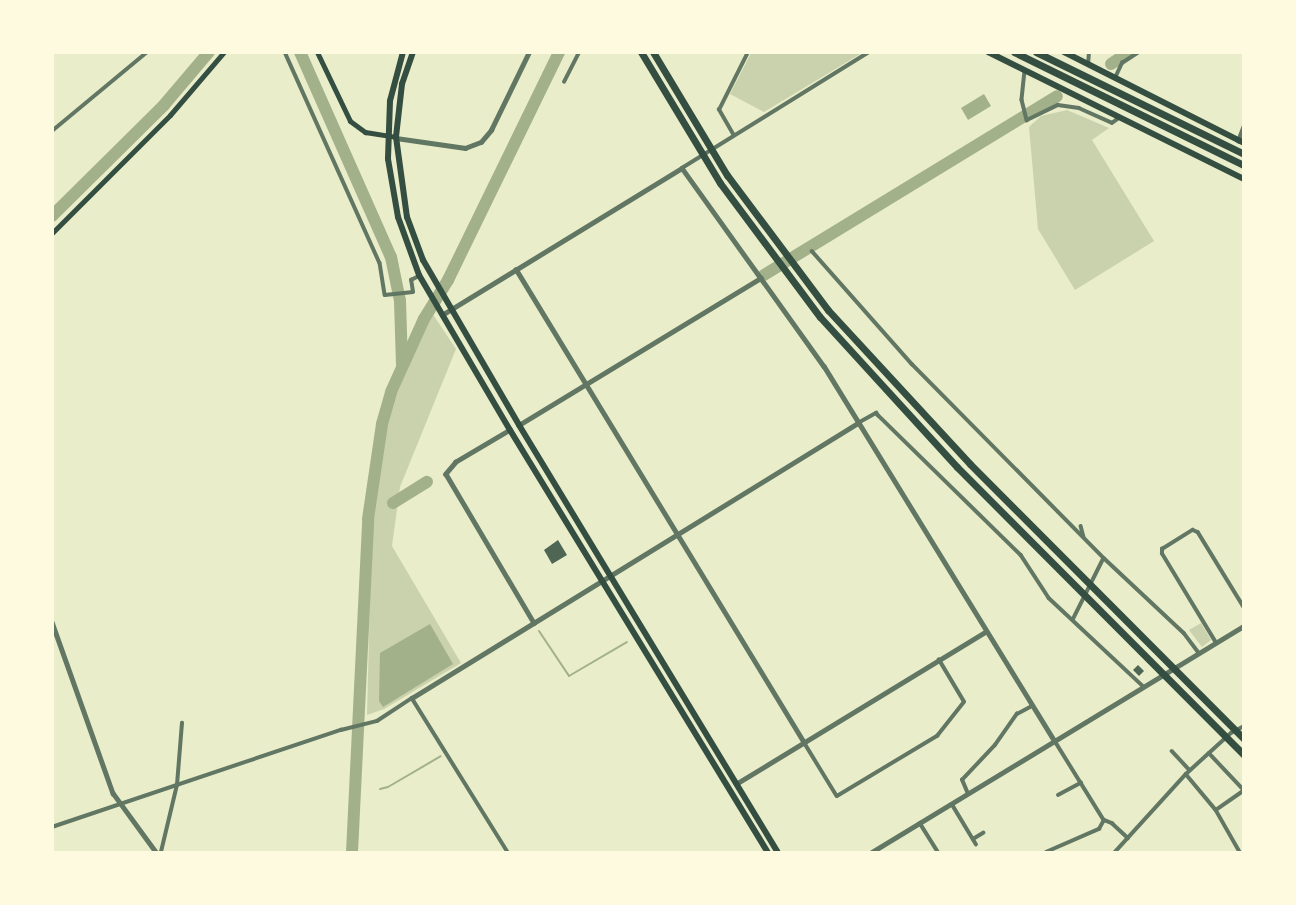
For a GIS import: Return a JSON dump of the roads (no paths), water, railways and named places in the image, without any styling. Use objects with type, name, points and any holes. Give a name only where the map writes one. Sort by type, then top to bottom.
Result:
[{"type":"highway","points":[[641,52],[720,183],[820,317],[940,449],[1244,755]]},
{"type":"highway","points":[[653,52],[727,175],[828,310],[960,454],[1244,739]]},
{"type":"highway","points":[[1014,52],[1244,166]]},
{"type":"highway","points":[[1036,52],[1244,154]]},
{"type":"main road","points":[[52,233],[170,115],[224,52]]},
{"type":"main road","points":[[317,52],[350,121],[365,132],[396,137]]},
{"type":"main road","points":[[403,52],[390,102],[387,137],[392,192],[406,243],[420,276],[510,430],[768,852]]},
{"type":"main road","points":[[413,52],[402,84],[396,137],[407,217],[431,275],[778,852]]},
{"type":"main road","points":[[988,52],[1244,179]]},
{"type":"main road","points":[[1064,52],[1241,142]]},
{"type":"street","points":[[52,131],[147,52]]},
{"type":"street","points":[[285,52],[380,263],[385,295],[413,292],[411,280],[420,276]]},
{"type":"street","points":[[396,137],[465,148],[481,142],[491,130],[529,52]]},
{"type":"street","points":[[564,82],[579,52]]},
{"type":"street","points":[[734,134],[719,110],[748,52]]},
{"type":"street","points":[[441,313],[451,310],[869,52]]},
{"type":"street","points":[[1087,64],[1089,52]]},
{"type":"street","points":[[1115,78],[1122,63],[1139,52]]},
{"type":"street","points":[[1025,71],[1021,84],[1025,117],[1068,105],[1112,123],[1119,118]]},
{"type":"street","points":[[1241,142],[1244,125]]},
{"type":"street","points":[[682,168],[824,366],[985,632],[1104,820],[1112,823],[1128,838]]},
{"type":"street","points":[[812,251],[912,364],[1104,558],[1184,633],[1199,653]]},
{"type":"street","points":[[516,270],[837,796],[937,736],[964,702],[939,660]]},
{"type":"street","points":[[519,425],[761,278]]},
{"type":"street","points":[[52,827],[371,722],[876,413],[1021,555],[1049,598],[1144,687]]},
{"type":"street","points":[[510,430],[456,462],[446,474],[534,623]]},
{"type":"street","points":[[1081,526],[1085,539]]},
{"type":"street","points":[[1216,643],[1162,554],[1162,549],[1193,530],[1198,532],[1244,607]]},
{"type":"street","points":[[1073,619],[1104,558]]},
{"type":"street","points":[[52,622],[96,751],[119,805],[158,852]]},
{"type":"street","points":[[872,852],[1244,626]]},
{"type":"street","points":[[736,784],[985,632]]},
{"type":"street","points":[[412,698],[508,852]]},
{"type":"street","points":[[968,794],[962,779],[995,745],[1017,714],[1032,706]]},
{"type":"street","points":[[158,852],[177,785],[183,723]]},
{"type":"street","points":[[1115,852],[1188,772],[1244,726]]},
{"type":"street","points":[[1176,752],[1216,810],[1240,852]]},
{"type":"street","points":[[1209,753],[1244,790],[1216,810]]},
{"type":"street","points":[[1058,795],[1081,782]]},
{"type":"street","points":[[952,804],[976,844]]},
{"type":"street","points":[[1046,852],[1099,829],[1104,820]]},
{"type":"street","points":[[920,823],[938,852]]},
{"type":"street","points":[[973,839],[983,833]]},
{"type":"waterway","points":[[52,216],[164,105],[209,52]]},
{"type":"waterway","points":[[300,52],[391,257],[400,301],[402,364]]},
{"type":"waterway","points":[[352,852],[368,519],[382,424],[391,392],[424,319],[448,280],[559,52]]},
{"type":"waterway","points":[[1111,64],[1129,52]]},
{"type":"waterway","points":[[764,275],[1057,96]]},
{"type":"waterway","points":[[393,503],[427,482]]},
{"type":"waterway","points":[[539,631],[569,676],[627,642]]},
{"type":"waterway","points":[[380,789],[441,756]]}]
